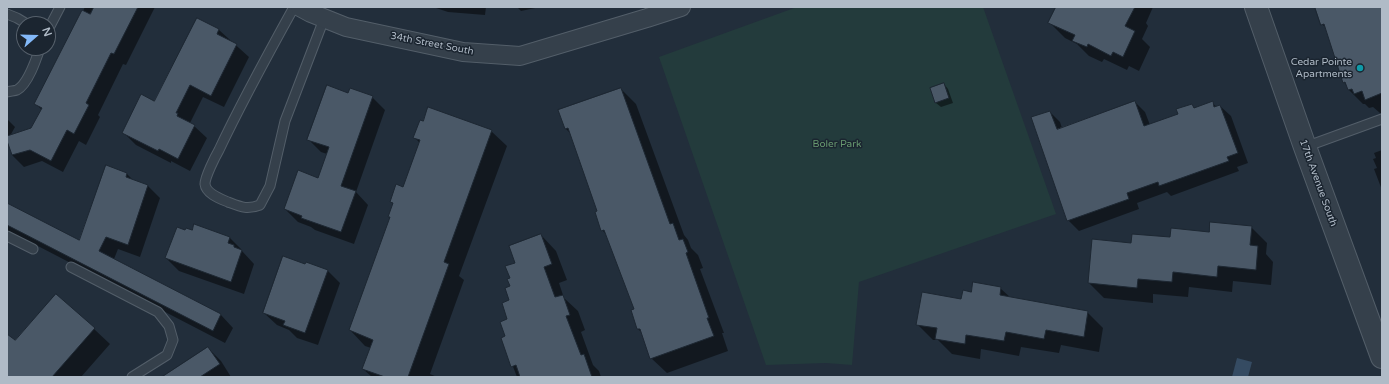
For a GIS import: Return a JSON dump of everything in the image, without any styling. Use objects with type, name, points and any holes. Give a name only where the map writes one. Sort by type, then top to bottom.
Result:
[{"type":"street","name":"34th Street South","points":[[300,7],[324,19],[346,27],[463,52],[520,56],[645,13],[681,7]]},
{"type":"street","name":"17th Avenue South","points":[[1256,7],[1305,147],[1381,354]]},
{"type":"lane","points":[[55,16],[60,7]]},
{"type":"lane","points":[[294,7],[236,114],[212,163],[205,184],[207,190],[218,198],[242,207],[250,208],[260,205],[270,186],[285,121],[324,19]]},
{"type":"lane","points":[[7,92],[17,90],[23,83],[33,68],[37,56]]},
{"type":"lane","points":[[1305,147],[1382,119]]},
{"type":"lane","points":[[7,236],[32,249]]},
{"type":"lane","points":[[71,266],[158,312],[169,326],[173,340],[167,355],[132,377]]},
{"type":"green space","name":"Boler Park","points":[[797,7],[983,7],[1056,214],[859,282],[852,365],[826,363],[766,365],[659,57]]},
{"type":"water","points":[[1237,358],[1252,362],[1248,377],[1232,377]]},
{"type":"building","points":[[94,7],[138,7],[114,54],[111,53],[86,103],[89,105],[74,134],[67,130],[51,161],[30,150],[12,155],[7,141],[7,136],[31,128],[42,108],[34,104],[82,10],[90,14]]},
{"type":"building","points":[[1056,7],[1135,7],[1125,26],[1135,31],[1123,57],[1113,52],[1111,56],[1088,44],[1087,47],[1072,41],[1075,35],[1048,23]]},
{"type":"building","name":"Cedar Pointe Apartments","points":[[1315,7],[1382,7],[1382,93],[1365,100],[1362,91],[1354,94],[1352,89],[1348,90],[1345,82],[1343,83],[1324,24],[1321,25]]},
{"type":"building","points":[[197,18],[219,29],[217,34],[237,44],[211,96],[190,85],[176,113],[178,113],[177,116],[195,125],[178,159],[122,133],[141,94],[154,101]]},
{"type":"building","points":[[944,83],[949,98],[935,103],[930,88]]},
{"type":"building","points":[[327,85],[348,93],[350,88],[373,96],[341,186],[356,191],[341,232],[301,218],[302,216],[284,209],[298,170],[318,178],[329,147],[307,140]]},
{"type":"building","points":[[621,88],[670,224],[673,223],[679,240],[683,239],[688,252],[686,253],[714,336],[650,359],[640,329],[637,329],[631,310],[634,309],[604,230],[601,231],[595,212],[597,211],[568,128],[565,129],[558,110]]},
{"type":"building","points":[[1135,101],[1144,126],[1178,114],[1176,109],[1192,104],[1194,108],[1213,101],[1214,107],[1220,105],[1238,153],[1227,157],[1229,161],[1159,186],[1158,182],[1127,193],[1129,199],[1067,221],[1031,117],[1050,111],[1057,129]]},
{"type":"building","points":[[428,107],[492,130],[444,262],[449,264],[408,377],[385,377],[362,369],[373,340],[349,330],[390,217],[388,217],[393,203],[390,202],[396,184],[403,187],[420,140],[413,138],[420,120],[423,121]]},
{"type":"building","points":[[106,165],[127,173],[126,177],[148,185],[128,245],[106,237],[99,251],[221,314],[213,331],[7,225],[7,203],[79,240]]},
{"type":"building","points":[[1210,222],[1252,226],[1250,245],[1258,246],[1256,270],[1218,266],[1217,277],[1173,272],[1172,282],[1138,279],[1137,288],[1088,283],[1092,239],[1131,243],[1132,234],[1170,237],[1171,228],[1209,232]]},
{"type":"building","points":[[194,224],[230,237],[228,243],[242,250],[231,282],[165,258],[177,227],[185,230],[186,228],[192,230]]},
{"type":"building","points":[[541,234],[552,264],[544,267],[555,297],[563,295],[570,315],[566,316],[581,355],[584,354],[592,377],[520,377],[516,365],[511,367],[501,338],[505,336],[500,322],[507,319],[502,303],[509,300],[505,288],[510,286],[507,279],[510,278],[505,266],[515,263],[509,246]]},
{"type":"building","points":[[283,256],[328,270],[305,333],[283,325],[285,321],[263,313]]},
{"type":"building","points":[[973,282],[1001,287],[1000,295],[1088,311],[1084,337],[1046,330],[1044,339],[1006,332],[1004,341],[966,335],[965,344],[935,339],[937,328],[916,325],[922,292],[961,299],[963,290],[971,292]]},
{"type":"building","points":[[56,294],[95,328],[52,377],[7,377],[7,334],[15,340]]},
{"type":"building","points":[[208,347],[220,364],[200,377],[162,377]]},
{"type":"place","name":"Cedar Pointe Apartments","points":[[1360,68]]}]
